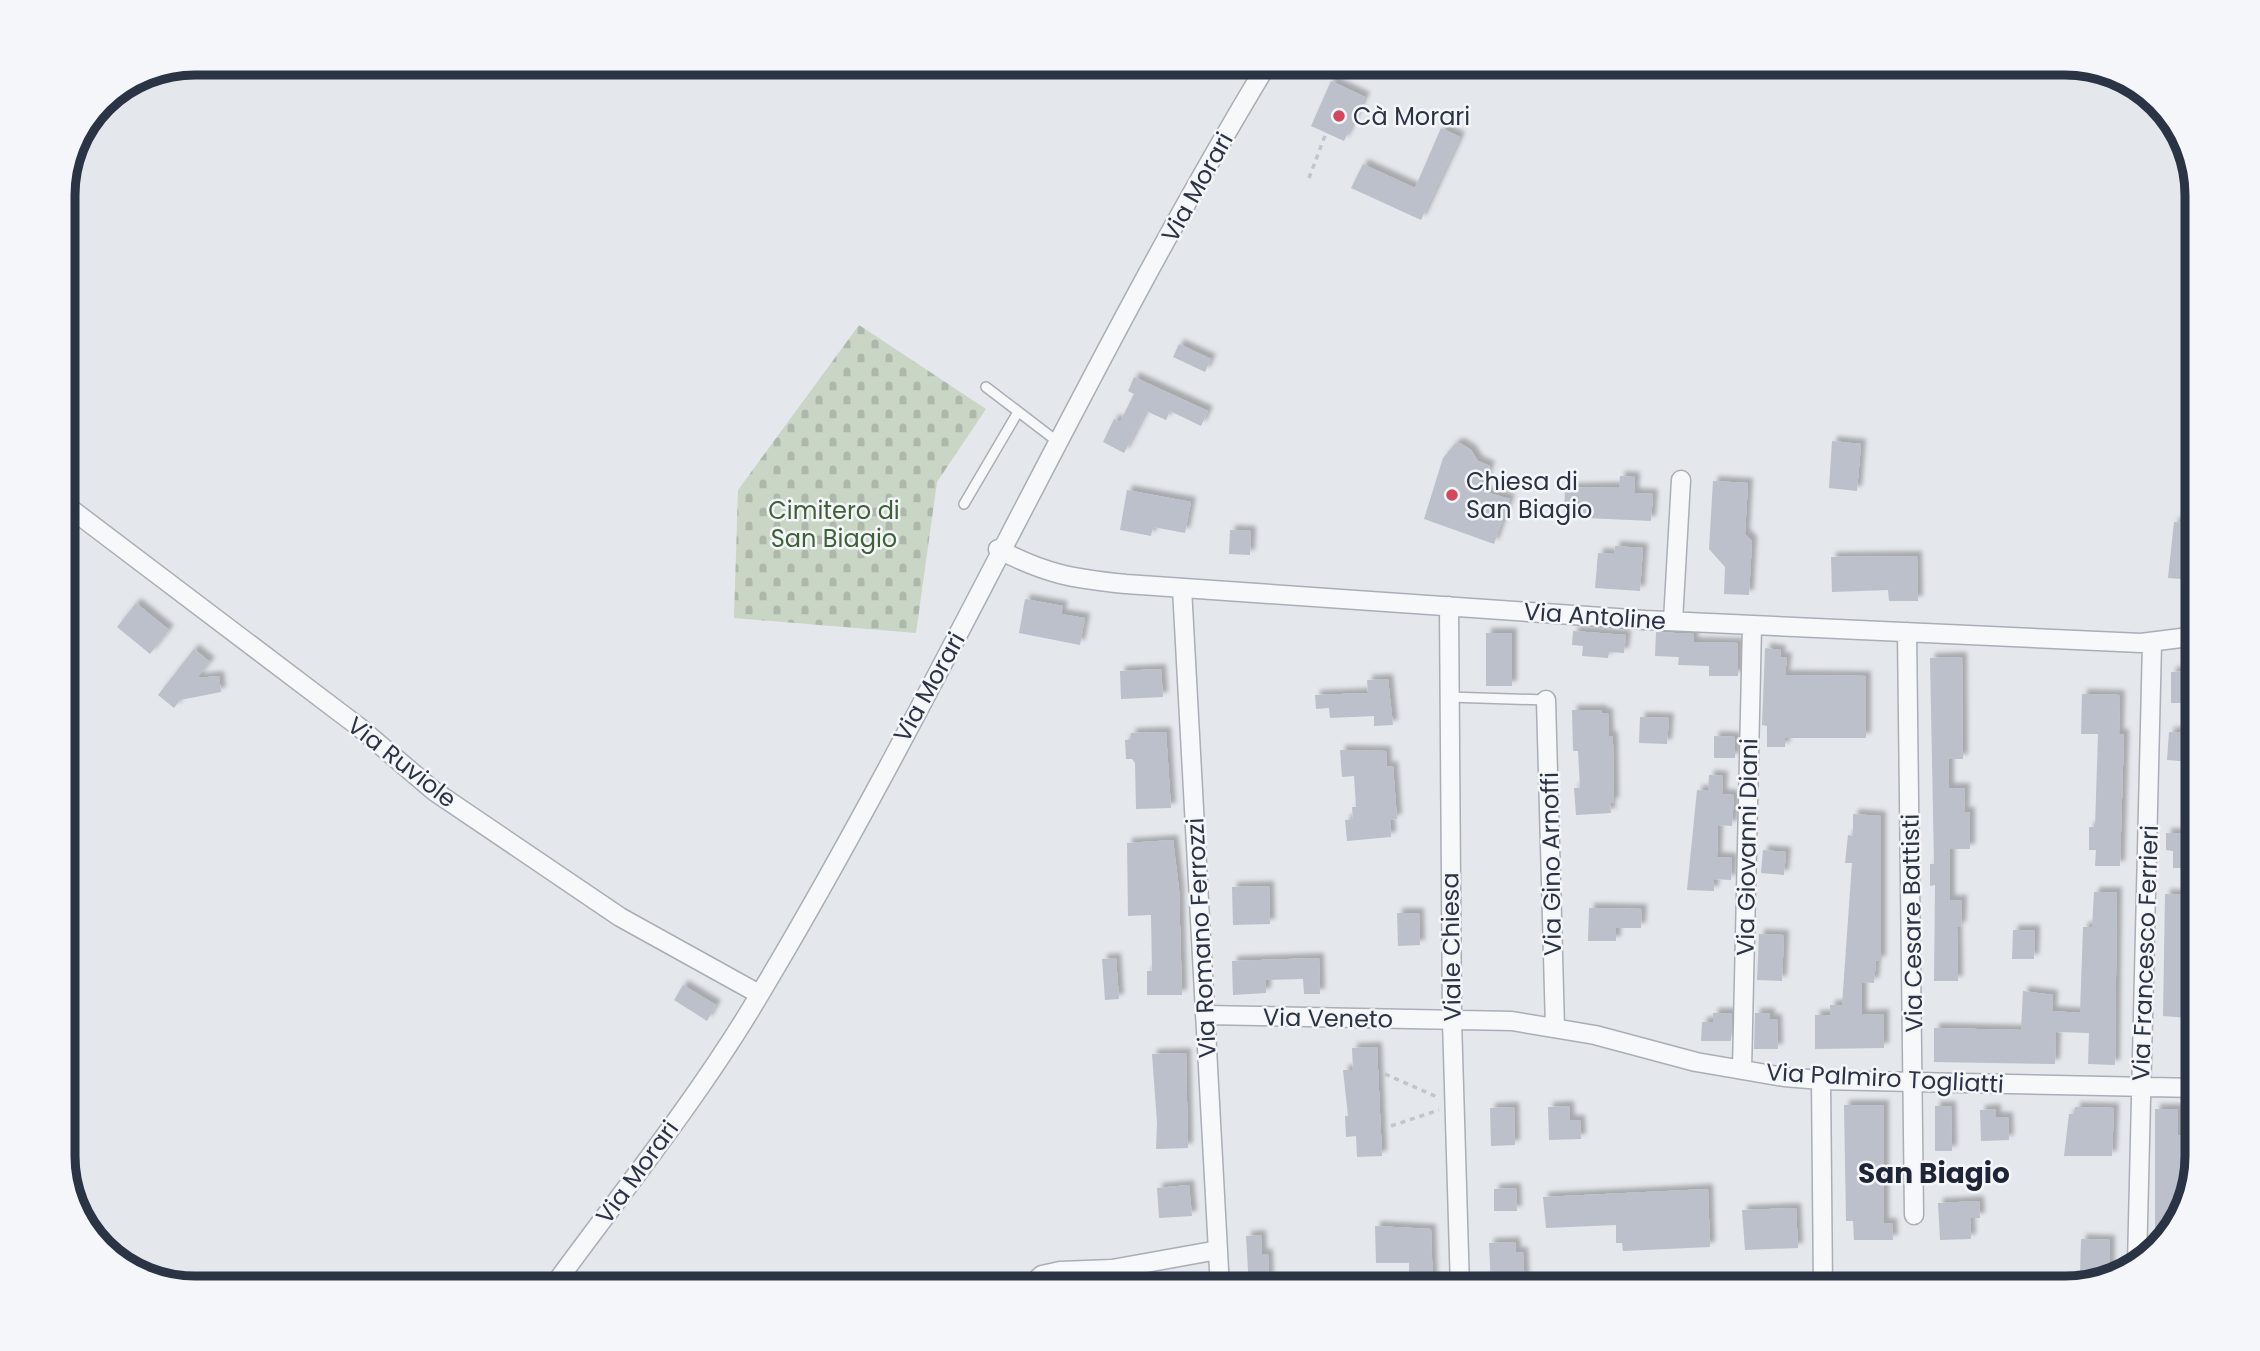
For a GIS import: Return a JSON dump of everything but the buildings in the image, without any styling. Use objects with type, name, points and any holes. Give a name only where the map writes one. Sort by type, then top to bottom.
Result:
[{"type":"street","name":"Via Morari","points":[[561,1276],[703,1080],[760,994],[1060,443],[1192,193],[1261,75]]},
{"type":"street","points":[[1673,621],[1681,480]]},
{"type":"street","name":"Via Ruviole","points":[[76,513],[349,719],[434,791],[620,917],[760,994]]},
{"type":"street","name":"Via Antoline","points":[[1001,551],[1040,570],[1070,579],[1182,588],[1752,625],[2152,643],[2184,638]]},
{"type":"street","name":"Via Romano Ferrozzi","points":[[1182,588],[1219,1276]]},
{"type":"street","name":"Viale Chiesa","points":[[1449,606],[1452,1020],[1460,1276]]},
{"type":"street","name":"Via Giovanni Diani","points":[[1742,1070],[1752,625]]},
{"type":"street","name":"Via Cesare Battisti","points":[[1907,632],[1914,1215]]},
{"type":"street","name":"Via Francesco Ferrieri","points":[[2137,1251],[2152,643]]},
{"type":"street","name":"Via Gino Arnoffi","points":[[1546,700],[1555,1028]]},
{"type":"street","name":"Via Veneto","points":[[1205,1015],[1452,1020]]},
{"type":"street","name":"Via Palmiro Togliatti","points":[[1452,1020],[1513,1021],[1595,1035],[1696,1062],[1821,1080],[2185,1088]]},
{"type":"street","points":[[1821,1080],[1823,1276]]},
{"type":"street","points":[[1041,1276],[1060,1271],[1112,1269],[1218,1250]]},
{"type":"lane","points":[[986,387],[1060,443]]},
{"type":"lane","points":[[964,504],[1018,412]]},
{"type":"lane","points":[[1449,697],[1546,700]]},
{"type":"path","points":[[1309,178],[1326,133]]},
{"type":"path","points":[[1385,1074],[1454,1105]]},
{"type":"path","points":[[1391,1126],[1454,1105]]},
{"type":"green space","name":"Cimitero di San Biagio","points":[[859,325],[986,409],[937,482],[916,633],[734,618],[738,490]]},
{"type":"place","name":"Cà Morari","points":[[1339,116]]},
{"type":"place","name":"Chiesa di San Biagio","points":[[1452,495]]},
{"type":"district","name":"San Biagio","points":[[1934,1173]]}]
